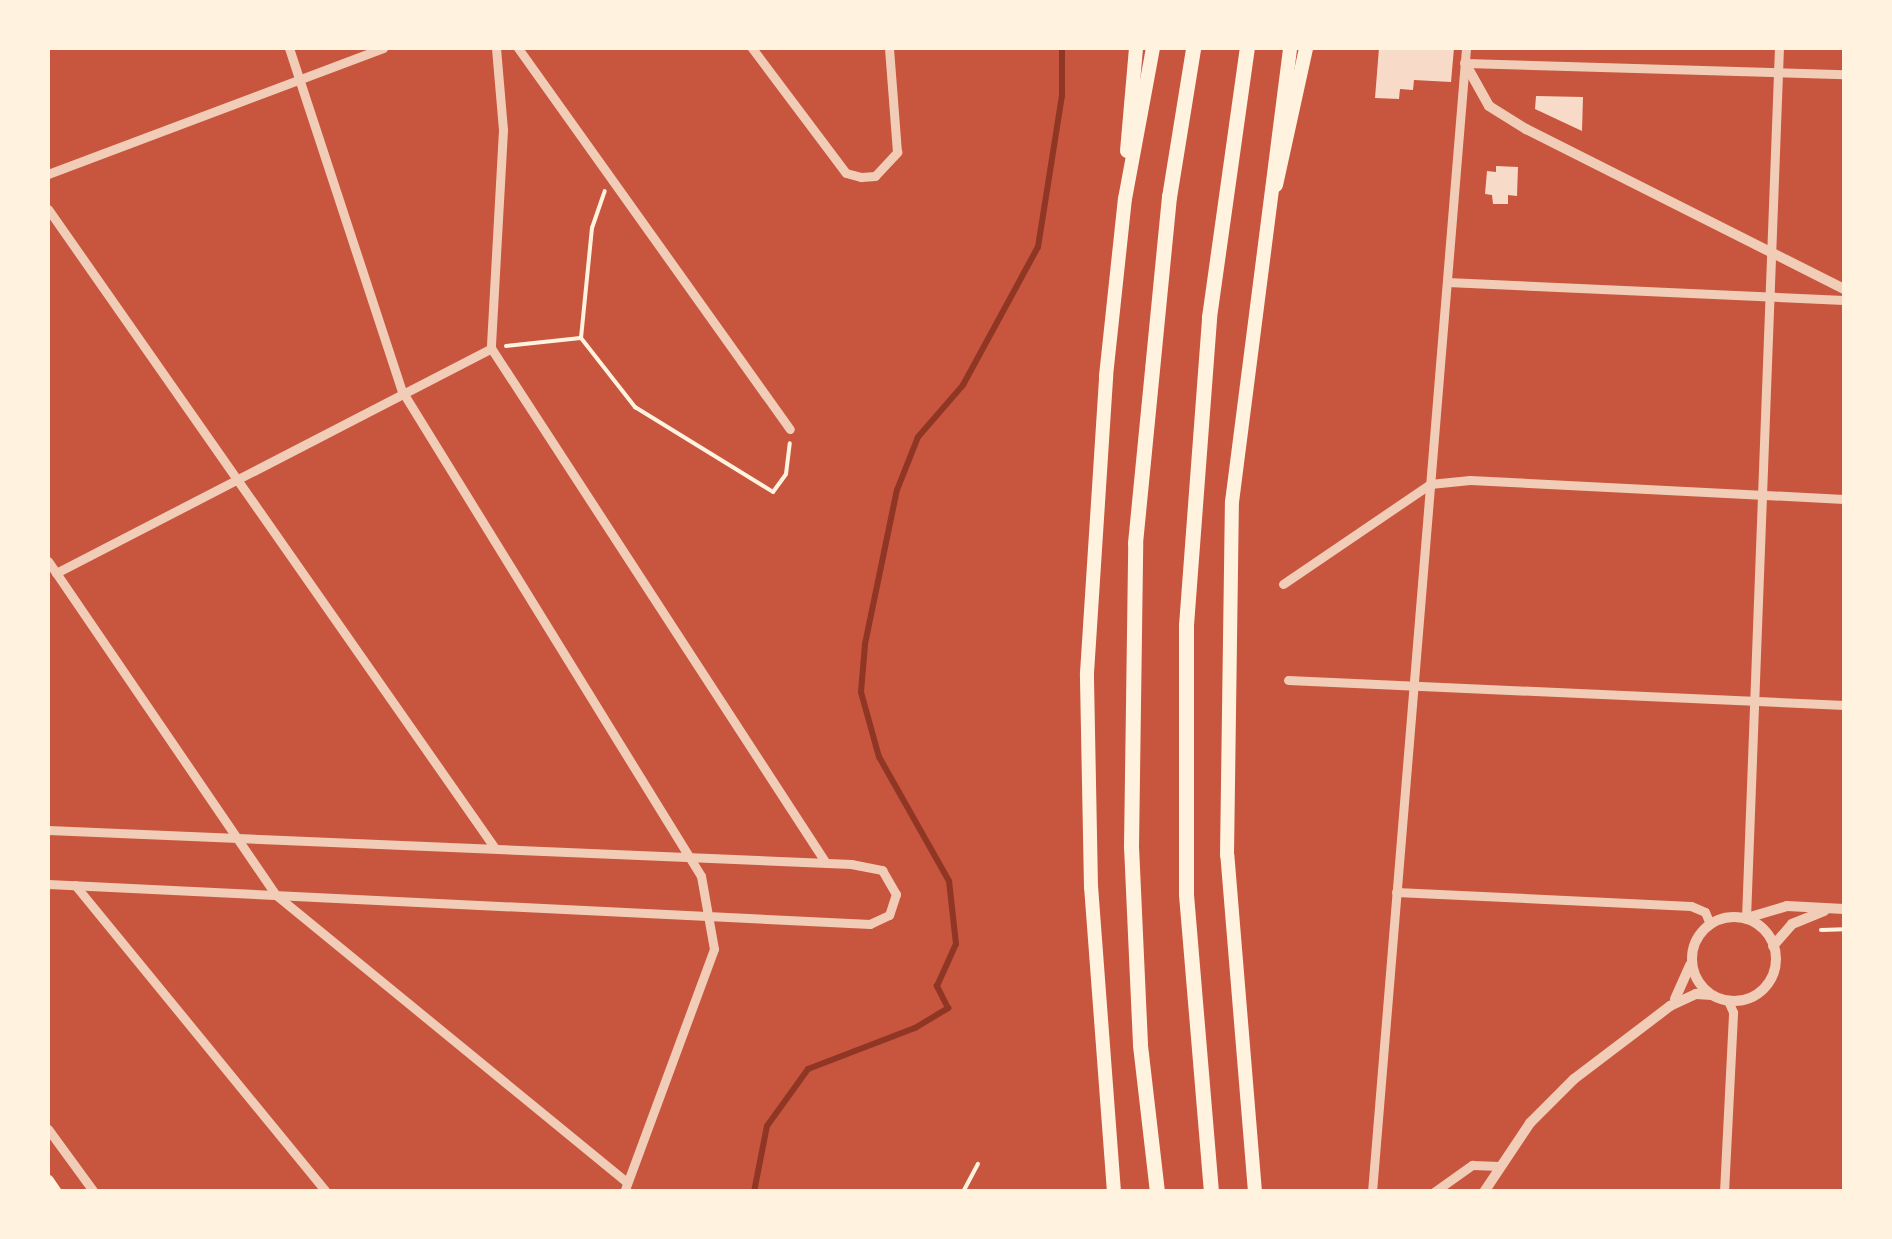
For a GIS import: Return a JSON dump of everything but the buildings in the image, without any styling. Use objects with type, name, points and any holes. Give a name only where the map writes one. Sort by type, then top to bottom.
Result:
[{"type":"highway","points":[[1114,1192],[1091,887],[1088,674],[1096,494],[1126,199],[1136,48]]},
{"type":"highway","points":[[1126,199],[1153,48]]},
{"type":"highway","points":[[1157,1192],[1140,1044],[1131,847],[1134,563],[1167,215],[1193,48]]},
{"type":"highway","points":[[1211,1192],[1186,894],[1186,625],[1209,316],[1247,48]]},
{"type":"highway","points":[[1255,1192],[1232,968],[1225,736],[1232,502],[1258,264],[1290,48]]},
{"type":"highway","points":[[1258,264],[1306,48]]},
{"type":"main road","points":[[48,1180],[56,1192]]},
{"type":"street","points":[[48,561],[276,895],[626,1187],[714,949],[693,857],[402,391],[289,48]]},
{"type":"street","points":[[48,174],[383,48]]},
{"type":"street","points":[[496,48],[503,130],[491,348],[826,863]]},
{"type":"street","points":[[518,48],[790,429]]},
{"type":"street","points":[[752,48],[846,173],[862,177],[875,176],[897,152],[890,48]]},
{"type":"street","points":[[1372,1192],[1466,48]]},
{"type":"street","points":[[1773,946],[1746,918],[1779,48]]},
{"type":"street","points":[[1466,63],[1844,74]]},
{"type":"street","points":[[1466,63],[1490,106],[1526,128],[1844,289]]},
{"type":"street","points":[[48,209],[494,847]]},
{"type":"street","points":[[1446,282],[1844,300]]},
{"type":"street","points":[[56,573],[491,348]]},
{"type":"street","points":[[1283,584],[1430,484],[1470,480],[1844,498]]},
{"type":"street","points":[[1288,680],[1844,704]]},
{"type":"street","points":[[48,830],[826,863],[882,870],[896,894],[889,916],[870,924],[48,884]]},
{"type":"street","points":[[75,885],[326,1192]]},
{"type":"street","points":[[1396,892],[1691,906],[1706,912],[1710,924],[1691,959],[1688,978],[1670,1006]]},
{"type":"street","points":[[1710,924],[1787,906],[1838,909]]},
{"type":"street","points":[[1484,1192],[1546,1105],[1670,1006],[1696,994],[1728,1001],[1766,985],[1773,946],[1792,924],[1838,909]]},
{"type":"street","points":[[1691,959],[1694,973],[1712,995]]},
{"type":"street","points":[[1724,1192],[1733,1012],[1728,1001]]},
{"type":"street","points":[[48,1129],[94,1192]]},
{"type":"street","points":[[1434,1192],[1472,1165],[1500,1166]]},
{"type":"path","points":[[615,188],[612,183],[596,209],[581,338],[634,407],[772,492],[791,460],[790,429]]},
{"type":"path","points":[[491,348],[581,338]]},
{"type":"path","points":[[964,1192],[978,1164]]},
{"type":"waterway","points":[[754,1192],[767,1126],[808,1069],[915,1028],[948,1008],[937,986],[956,944],[949,881],[879,757],[861,692],[865,644],[897,490],[918,437],[963,385],[1038,247],[1062,95],[1062,48]]}]
